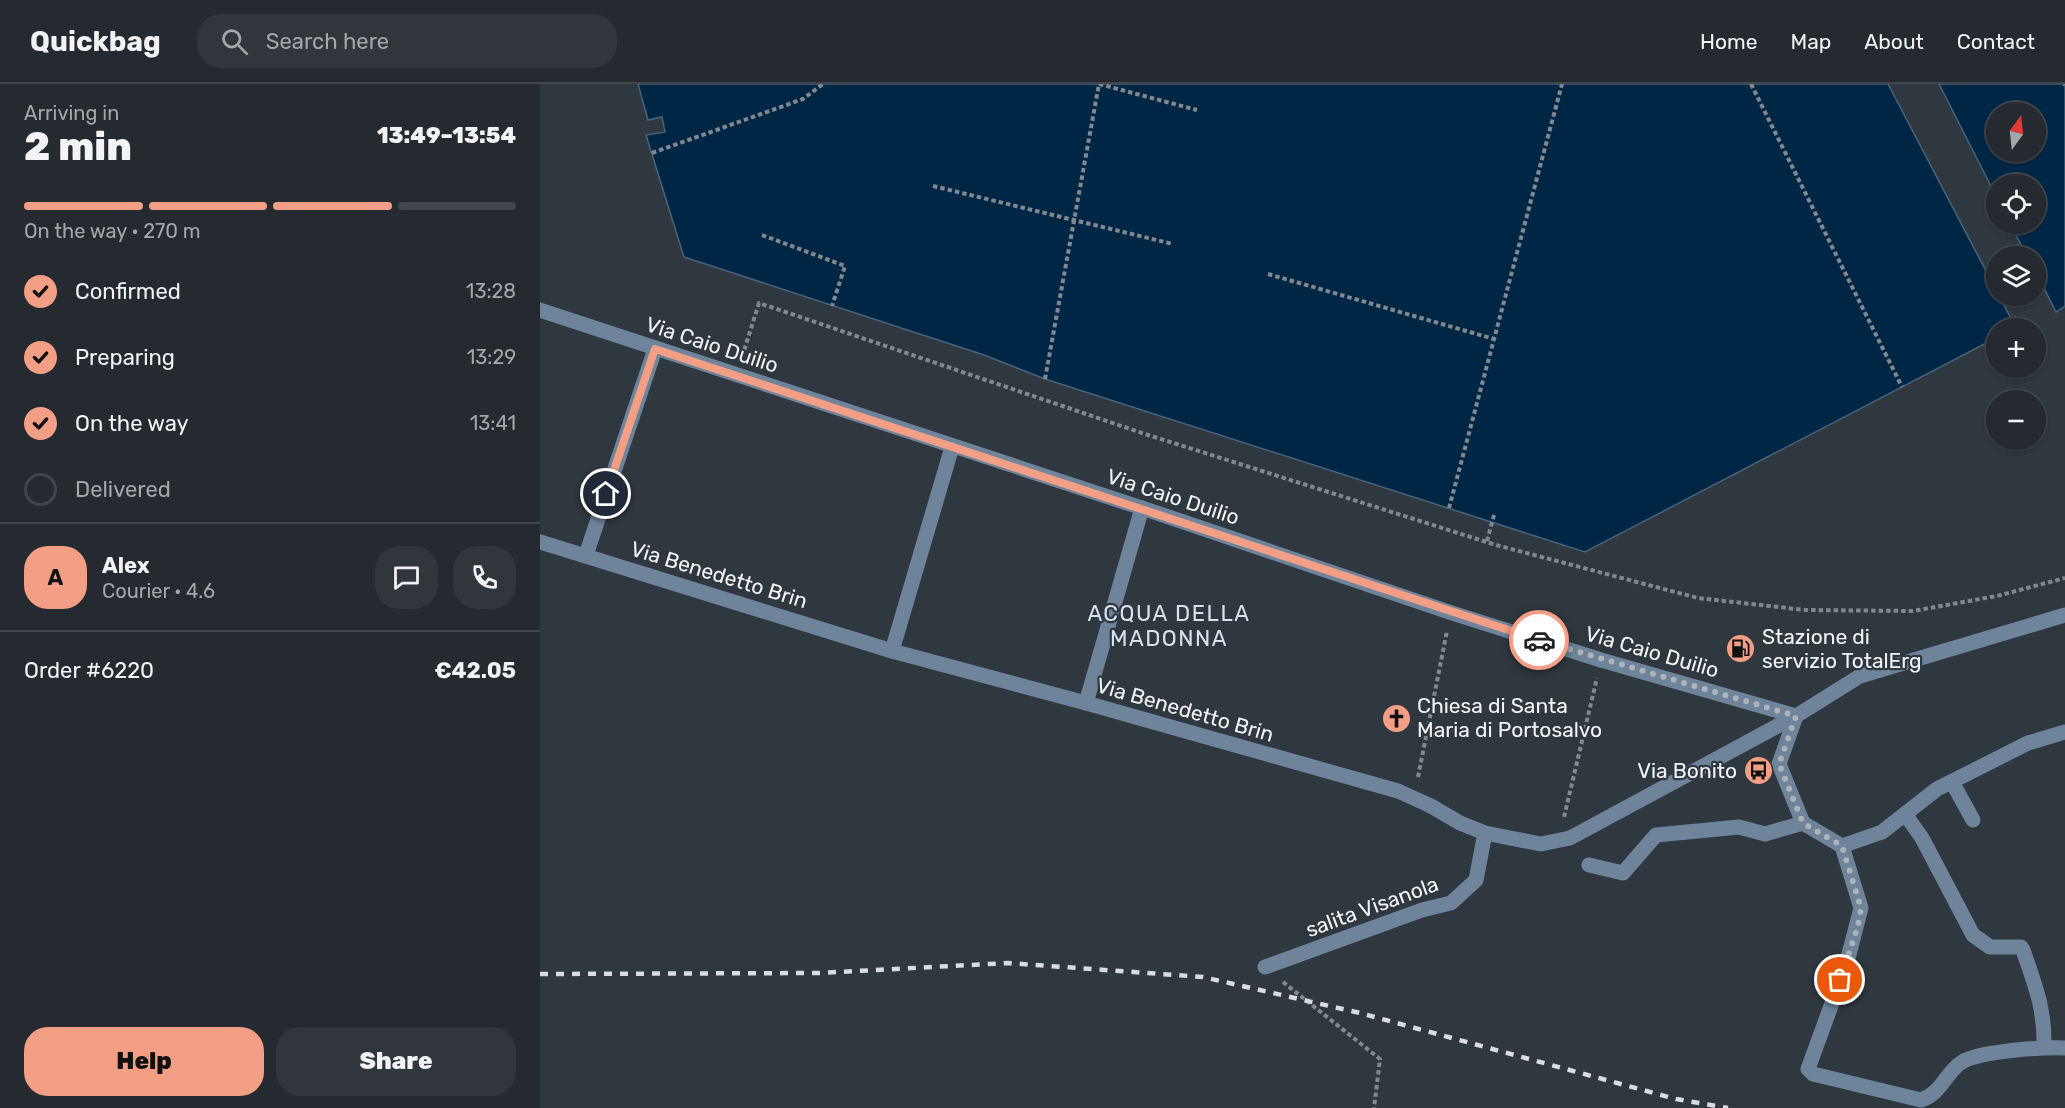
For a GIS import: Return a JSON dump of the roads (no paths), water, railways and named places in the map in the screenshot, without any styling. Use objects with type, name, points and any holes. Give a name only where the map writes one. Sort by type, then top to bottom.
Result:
[{"type":"street","name":"Via Caio Duilio","points":[[540,310],[1142,508],[1452,613],[1601,660],[1796,716]]},
{"type":"street","points":[[585,555],[655,349]]},
{"type":"street","points":[[892,651],[952,447]]},
{"type":"street","points":[[1086,703],[1142,508]]},
{"type":"street","name":"Via Benedetto Brin","points":[[540,542],[892,651],[1398,791],[1460,823],[1485,833],[1540,844],[1570,838],[1796,716],[1860,676],[2065,615]]},
{"type":"street","points":[[1796,716],[1779,764],[1803,823],[1842,846],[1861,908],[1847,962],[1808,1069],[1813,1074],[1921,1100],[1933,1094],[1962,1062],[1971,1058],[2044,1047],[2065,1048]]},
{"type":"street","points":[[1842,846],[1882,832],[1937,789],[2028,743],[2065,732]]},
{"type":"street","points":[[1952,782],[1973,820]]},
{"type":"street","points":[[1905,814],[1933,857],[1973,935],[1990,947],[2020,946],[2023,950],[2039,993],[2045,1029],[2044,1047]]},
{"type":"street","points":[[1589,865],[1623,873],[1656,835],[1739,827],[1765,834],[1803,823]]},
{"type":"street","name":"salita Visanola","points":[[1265,967],[1422,910],[1451,903],[1476,880],[1485,833]]},
{"type":"water","points":[[638,84],[1888,84],[1986,271],[1986,306],[2004,306],[2011,318],[1986,318],[1986,343],[1585,552],[1045,379],[984,355],[684,257],[646,135],[665,132],[662,117],[648,120]]},
{"type":"water","points":[[1939,84],[2065,84],[2065,306],[2056,312],[2046,292],[2046,246],[2022,246],[2015,234],[2046,234],[2046,174],[1986,174],[1986,176]]},
{"type":"railway","points":[[540,974],[819,973],[1008,963],[1203,977],[1360,1013],[1676,1099],[1728,1108]]},
{"type":"place","name":"Stazione di servizio TotalErg","points":[[1741,649]]},
{"type":"place","name":"Chiesa di Santa Maria di Portosalvo","points":[[1396,718]]},
{"type":"place","name":"Via Bonito","points":[[1758,771]]},
{"type":"district","name":"ACQUA DELLA MADONNA","points":[[1169,626]]}]
